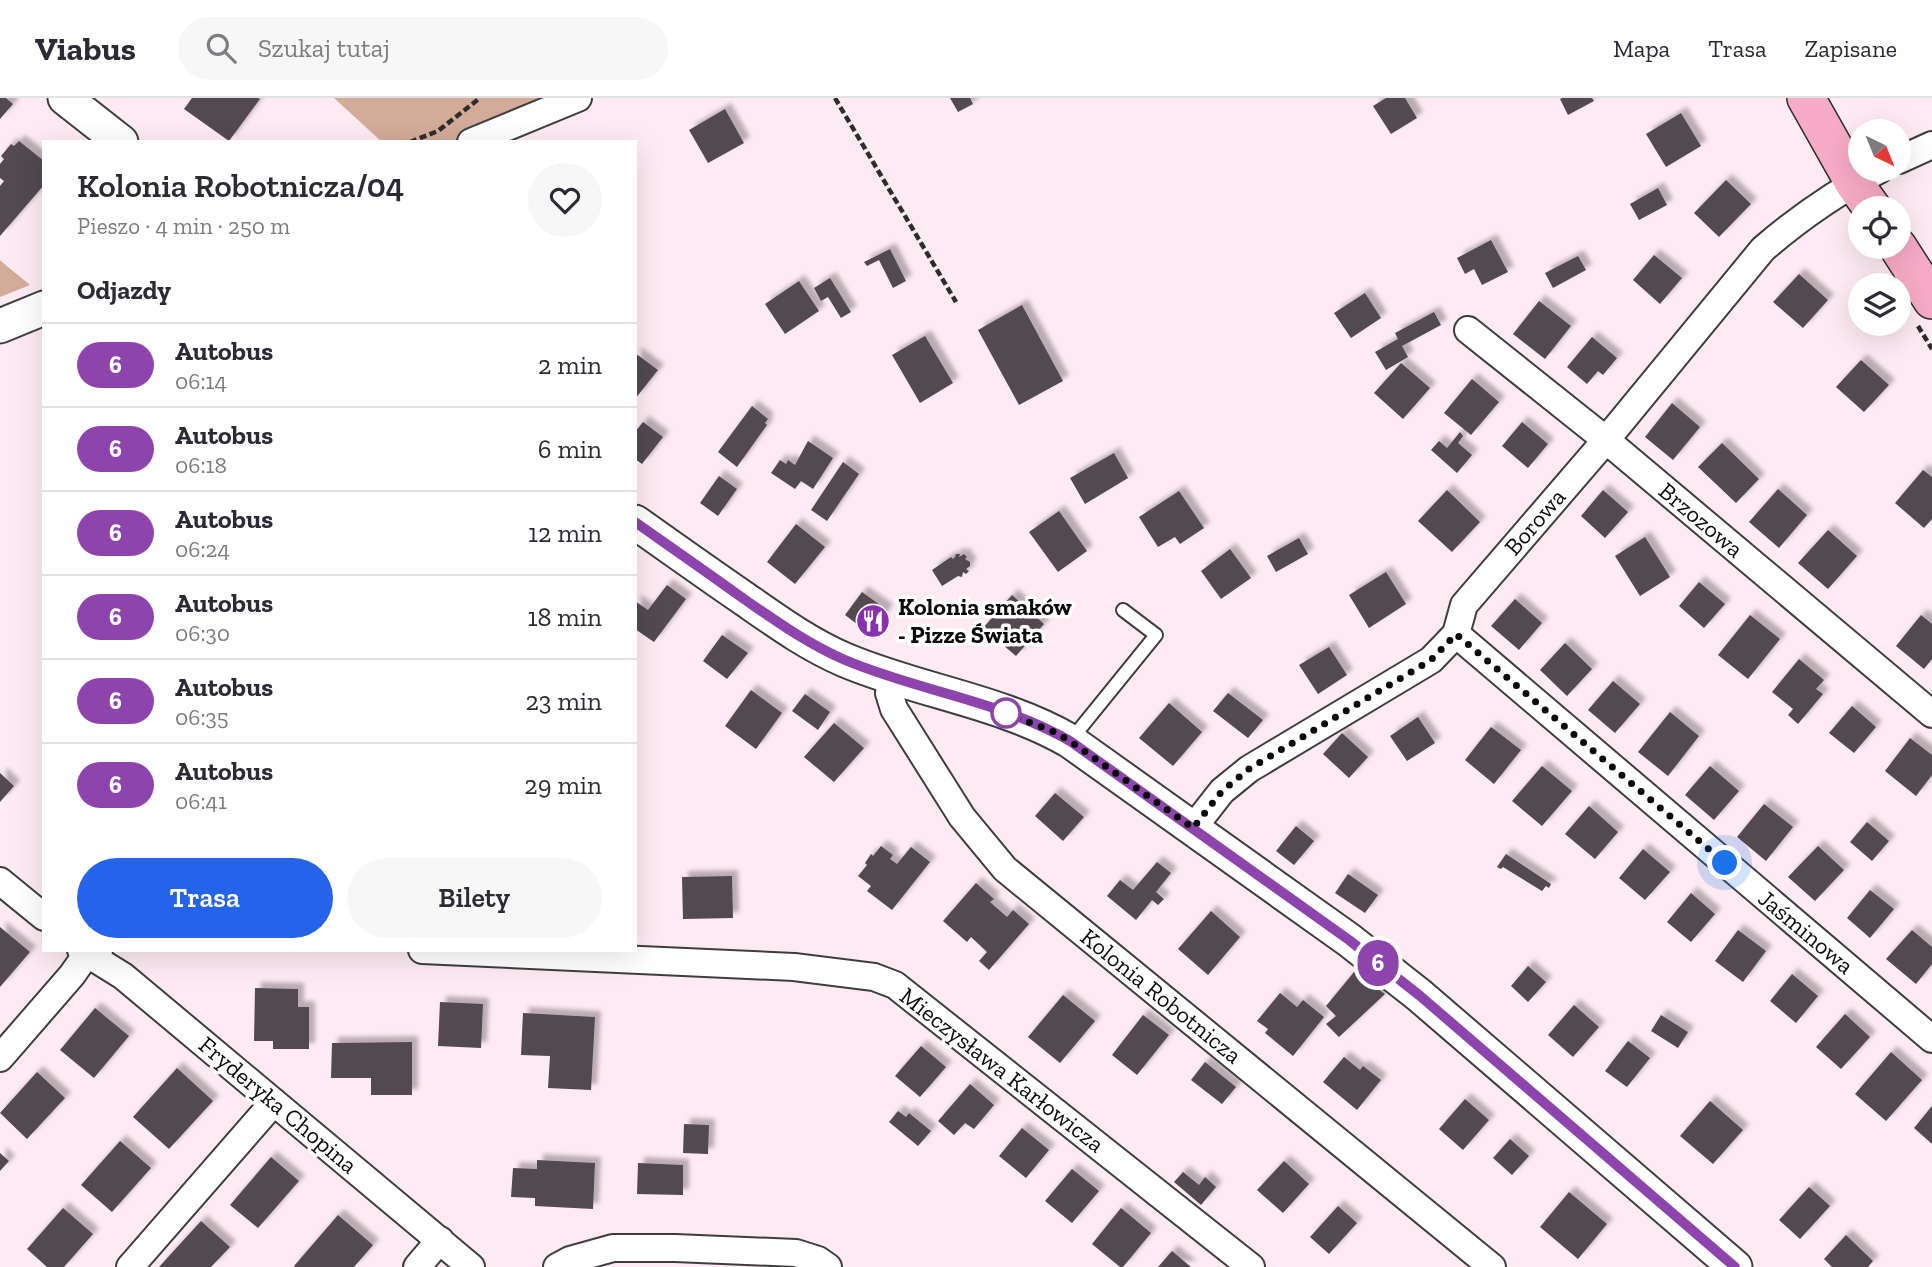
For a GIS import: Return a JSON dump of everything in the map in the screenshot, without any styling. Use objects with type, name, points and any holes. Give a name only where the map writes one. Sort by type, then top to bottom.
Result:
[{"type":"main road","points":[[1806,98],[1869,187]]},
{"type":"main road","points":[[1906,259],[1932,300]]},
{"type":"street","points":[[65,98],[118,140]]},
{"type":"street","points":[[476,140],[578,98]]},
{"type":"street","points":[[1911,155],[1932,145]]},
{"type":"street","name":"Borowa","points":[[1193,828],[1222,791],[1249,769],[1431,660],[1456,634],[1464,605],[1606,440],[1763,249],[1784,230],[1869,187]]},
{"type":"street","points":[[0,326],[42,309]]},
{"type":"street","name":"Brzozowa","points":[[1468,330],[1606,440],[1932,715]]},
{"type":"street","points":[[637,523],[804,639],[844,659],[893,678],[1008,713],[1070,741],[1349,940],[1419,995],[1735,1267]]},
{"type":"street","name":"Jaśminowa","points":[[1456,634],[1932,1039]]},
{"type":"street","name":"Kolonia Robotnicza","points":[[893,678],[889,693],[894,709],[962,817],[1004,869],[1492,1267]]},
{"type":"street","points":[[0,881],[42,915]]},
{"type":"street","points":[[0,1058],[89,952]]},
{"type":"street","name":"Fryderyka Chopina","points":[[89,952],[123,976],[471,1267]]},
{"type":"street","name":"Mieczysława Karłowicza","points":[[466,952],[794,967],[874,977],[895,985],[1251,1267]]},
{"type":"street","points":[[130,1267],[274,1102]]},
{"type":"street","points":[[417,1267],[440,1240]]},
{"type":"street","points":[[557,1267],[570,1260],[613,1248],[796,1253],[818,1259],[828,1267]]},
{"type":"lane","points":[[1070,741],[1156,635],[1123,610]]},
{"type":"path","points":[[415,140],[438,131],[480,98]]},
{"type":"path","points":[[835,98],[956,302]]},
{"type":"shaded area","points":[[334,98],[579,98],[477,140],[380,140]]},
{"type":"shaded area","points":[[0,260],[2,262],[30,285],[0,297]]},
{"type":"building","points":[[0,98],[6,98],[13,104],[0,119]]},
{"type":"building","points":[[192,98],[260,99],[230,140],[184,109]]},
{"type":"building","points":[[950,98],[970,98],[973,104],[958,112]]},
{"type":"building","points":[[1386,98],[1405,98],[1417,118],[1391,134],[1373,106]]},
{"type":"building","points":[[1592,98],[1594,101],[1568,115],[1560,99]]},
{"type":"building","points":[[725,109],[744,143],[708,163],[689,130]]},
{"type":"building","points":[[1681,113],[1701,146],[1666,167],[1646,134]]},
{"type":"building","points":[[19,141],[42,159],[42,187],[0,236],[0,186],[4,181],[0,178],[0,164],[4,159],[1,156],[11,144],[14,146]]},
{"type":"building","points":[[1726,180],[1751,204],[1719,237],[1694,213]]},
{"type":"building","points":[[1658,188],[1667,205],[1639,220],[1630,204]]},
{"type":"building","points":[[1491,240],[1508,272],[1482,285],[1474,269],[1465,274],[1457,258]]},
{"type":"building","points":[[890,249],[906,281],[893,288],[879,260],[867,266],[864,262]]},
{"type":"building","points":[[1654,255],[1682,278],[1660,304],[1633,280]]},
{"type":"building","points":[[1578,256],[1586,270],[1553,288],[1545,273]]},
{"type":"building","points":[[1799,274],[1828,300],[1803,328],[1773,302]]},
{"type":"building","points":[[830,278],[851,312],[841,318],[828,297],[821,301],[814,288]]},
{"type":"building","points":[[799,281],[819,311],[785,334],[765,304]]},
{"type":"building","points":[[1365,293],[1381,318],[1351,338],[1334,313]]},
{"type":"building","points":[[1539,301],[1571,326],[1545,359],[1513,334]]},
{"type":"building","points":[[1022,305],[1063,381],[1019,405],[978,330]]},
{"type":"building","points":[[1434,312],[1441,325],[1402,346],[1408,357],[1386,370],[1375,352],[1398,339],[1395,333]]},
{"type":"building","points":[[925,336],[953,383],[920,403],[892,355]]},
{"type":"building","points":[[1592,337],[1617,358],[1603,375],[1598,371],[1587,384],[1567,367]]},
{"type":"building","points":[[637,354],[658,370],[637,396]]},
{"type":"building","points":[[1861,360],[1889,385],[1864,412],[1836,387]]},
{"type":"building","points":[[1401,363],[1430,388],[1403,419],[1374,393]]},
{"type":"building","points":[[1472,379],[1499,402],[1471,435],[1444,413]]},
{"type":"building","points":[[1672,403],[1700,427],[1673,460],[1645,437]]},
{"type":"building","points":[[752,406],[768,419],[765,423],[767,425],[737,467],[718,452]]},
{"type":"building","points":[[643,422],[663,437],[642,464],[637,460],[637,430]]},
{"type":"building","points":[[1522,422],[1548,444],[1528,468],[1502,446]]},
{"type":"building","points":[[1460,432],[1463,436],[1458,443],[1472,455],[1457,473],[1431,450],[1439,441],[1447,448]]},
{"type":"building","points":[[808,441],[833,458],[813,489],[801,481],[795,489],[771,473],[780,460],[786,464],[788,460],[795,465]]},
{"type":"building","points":[[1722,443],[1759,479],[1736,503],[1698,467]]},
{"type":"building","points":[[1114,453],[1128,478],[1085,504],[1070,478]]},
{"type":"building","points":[[843,462],[859,474],[827,521],[811,510]]},
{"type":"building","points":[[1923,470],[1932,477],[1932,519],[1924,528],[1895,503]]},
{"type":"building","points":[[719,476],[737,489],[718,516],[700,503]]},
{"type":"building","points":[[1778,489],[1807,515],[1779,548],[1749,522]]},
{"type":"building","points":[[1447,490],[1480,522],[1452,552],[1418,521]]},
{"type":"building","points":[[1603,490],[1628,512],[1605,538],[1581,516]]},
{"type":"building","points":[[1179,491],[1204,528],[1180,544],[1175,537],[1158,547],[1139,517]]},
{"type":"building","points":[[1059,511],[1087,551],[1058,572],[1029,532]]},
{"type":"building","points":[[796,524],[825,547],[795,584],[767,562]]},
{"type":"building","points":[[1828,530],[1857,556],[1828,589],[1798,563]]},
{"type":"building","points":[[1645,537],[1670,577],[1640,596],[1615,556]]},
{"type":"building","points":[[1299,538],[1308,554],[1276,572],[1267,556]]},
{"type":"building","points":[[1230,549],[1251,578],[1221,599],[1201,571]]},
{"type":"building","points":[[956,554],[960,554],[959,557],[964,554],[967,557],[965,559],[970,562],[970,566],[966,569],[969,571],[942,586],[932,570],[951,557],[953,559]]},
{"type":"building","points":[[1386,572],[1406,604],[1369,628],[1349,595]]},
{"type":"building","points":[[1699,582],[1725,604],[1704,628],[1679,606]]},
{"type":"building","points":[[667,585],[686,599],[654,642],[637,630],[637,602],[648,610]]},
{"type":"building","points":[[862,592],[887,610],[870,634],[845,615]]},
{"type":"building","points":[[1012,595],[1044,624],[1016,656],[983,628]]},
{"type":"building","points":[[1515,599],[1542,623],[1519,650],[1491,626]]},
{"type":"building","points":[[1750,615],[1780,639],[1748,679],[1718,655]]},
{"type":"building","points":[[1921,615],[1932,624],[1932,659],[1924,669],[1896,646]]},
{"type":"building","points":[[722,635],[748,653],[727,679],[703,661]]},
{"type":"building","points":[[1565,643],[1592,669],[1567,696],[1540,670]]},
{"type":"building","points":[[1329,647],[1347,675],[1318,694],[1299,665]]},
{"type":"building","points":[[1799,659],[1824,680],[1816,689],[1823,694],[1798,724],[1788,715],[1793,709],[1772,692]]},
{"type":"building","points":[[1613,681],[1640,704],[1615,733],[1588,710]]},
{"type":"building","points":[[751,690],[782,713],[756,749],[725,726]]},
{"type":"building","points":[[1228,693],[1263,720],[1248,738],[1213,711]]},
{"type":"building","points":[[805,694],[830,712],[818,730],[792,711]]},
{"type":"building","points":[[1169,703],[1202,732],[1173,766],[1139,738]]},
{"type":"building","points":[[1852,706],[1876,727],[1854,753],[1829,733]]},
{"type":"building","points":[[1670,712],[1699,736],[1668,776],[1638,752]]},
{"type":"building","points":[[1418,717],[1435,743],[1407,761],[1390,736]]},
{"type":"building","points":[[834,723],[864,748],[834,782],[804,757]]},
{"type":"building","points":[[1491,727],[1521,750],[1494,784],[1465,760]]},
{"type":"building","points":[[1342,733],[1368,757],[1349,778],[1323,754]]},
{"type":"building","points":[[1910,738],[1932,755],[1932,775],[1916,796],[1885,771]]},
{"type":"building","points":[[1542,766],[1572,791],[1542,826],[1512,801]]},
{"type":"building","points":[[1710,766],[1739,791],[1714,820],[1685,795]]},
{"type":"building","points":[[0,773],[14,786],[0,802]]},
{"type":"building","points":[[1055,793],[1084,817],[1063,841],[1035,816]]},
{"type":"building","points":[[1764,804],[1793,827],[1766,861],[1737,837]]},
{"type":"building","points":[[1589,806],[1618,832],[1595,859],[1565,834]]},
{"type":"building","points":[[1867,822],[1889,841],[1872,861],[1850,842]]},
{"type":"building","points":[[1296,826],[1314,841],[1294,865],[1276,851]]},
{"type":"building","points":[[881,846],[893,855],[890,859],[897,864],[911,847],[930,862],[892,910],[867,891],[871,886],[858,876],[867,865],[865,863],[871,854],[873,856]]},
{"type":"building","points":[[1818,846],[1844,870],[1815,901],[1788,877]]},
{"type":"building","points":[[1643,849],[1670,872],[1645,900],[1619,878]]},
{"type":"building","points":[[1506,854],[1551,884],[1549,888],[1546,886],[1542,891],[1503,867],[1497,867]]},
{"type":"building","points":[[1157,862],[1171,873],[1156,892],[1164,899],[1158,905],[1152,900],[1136,920],[1107,896],[1120,880],[1133,890]]},
{"type":"building","points":[[1348,874],[1378,895],[1365,913],[1335,893]]},
{"type":"building","points":[[732,876],[733,918],[683,919],[682,877]]},
{"type":"building","points":[[976,883],[994,899],[990,902],[1007,917],[1013,910],[1029,924],[989,970],[979,961],[987,952],[971,937],[967,942],[943,921]]},
{"type":"building","points":[[1870,890],[1894,909],[1870,938],[1847,918]]},
{"type":"building","points":[[1691,893],[1715,914],[1691,942],[1667,922]]},
{"type":"building","points":[[1211,911],[1240,937],[1208,975],[1178,949]]},
{"type":"building","points":[[0,927],[30,952],[0,987]]},
{"type":"building","points":[[1738,930],[1766,951],[1743,982],[1715,961]]},
{"type":"building","points":[[1912,930],[1932,947],[1932,964],[1916,984],[1886,959]]},
{"type":"building","points":[[1528,966],[1546,982],[1528,1002],[1511,986]]},
{"type":"building","points":[[1354,972],[1385,994],[1339,1037],[1326,1024],[1336,1016],[1326,1006]]},
{"type":"building","points":[[1792,974],[1818,996],[1796,1023],[1770,1001]]},
{"type":"building","points":[[255,988],[298,989],[298,1007],[309,1007],[309,1049],[273,1049],[273,1041],[254,1041]]},
{"type":"building","points":[[1280,993],[1297,1007],[1303,1000],[1324,1017],[1293,1056],[1265,1033],[1268,1029],[1257,1021]]},
{"type":"building","points":[[1063,995],[1095,1021],[1060,1063],[1028,1037]]},
{"type":"building","points":[[440,1002],[483,1004],[481,1048],[438,1046]]},
{"type":"building","points":[[1574,1005],[1599,1027],[1573,1057],[1548,1035]]},
{"type":"building","points":[[95,1008],[129,1036],[94,1078],[60,1050]]},
{"type":"building","points":[[523,1013],[595,1017],[591,1090],[548,1088],[550,1056],[521,1055]]},
{"type":"building","points":[[1845,1014],[1870,1037],[1841,1069],[1816,1047]]},
{"type":"building","points":[[1143,1015],[1169,1035],[1137,1075],[1112,1055]]},
{"type":"building","points":[[1661,1015],[1688,1032],[1678,1048],[1651,1031]]},
{"type":"building","points":[[1628,1041],[1650,1058],[1627,1087],[1605,1071]]},
{"type":"building","points":[[412,1042],[412,1095],[371,1095],[371,1078],[331,1078],[332,1043]]},
{"type":"building","points":[[921,1046],[946,1067],[920,1097],[895,1076]]},
{"type":"building","points":[[1891,1052],[1922,1080],[1886,1121],[1855,1094]]},
{"type":"building","points":[[1344,1057],[1360,1070],[1363,1066],[1381,1080],[1357,1110],[1323,1082]]},
{"type":"building","points":[[1205,1062],[1236,1087],[1222,1104],[1191,1080]]},
{"type":"building","points":[[177,1068],[213,1101],[169,1149],[133,1117]]},
{"type":"building","points":[[37,1072],[65,1098],[27,1139],[0,1113]]},
{"type":"building","points":[[970,1084],[994,1105],[974,1129],[965,1123],[954,1135],[938,1121]]},
{"type":"building","points":[[1465,1099],[1489,1120],[1463,1150],[1439,1129]]},
{"type":"building","points":[[1710,1101],[1743,1130],[1713,1164],[1680,1136]]},
{"type":"building","points":[[1932,1106],[1932,1144],[1914,1128]]},
{"type":"building","points":[[898,1111],[906,1117],[909,1113],[931,1131],[918,1146],[889,1122]]},
{"type":"building","points":[[684,1124],[709,1125],[708,1154],[683,1153]]},
{"type":"building","points":[[1022,1128],[1049,1150],[1026,1178],[999,1156]]},
{"type":"building","points":[[1510,1139],[1529,1156],[1512,1175],[1493,1158]]},
{"type":"building","points":[[120,1141],[151,1168],[112,1212],[81,1185]]},
{"type":"building","points":[[0,1153],[9,1161],[0,1171]]},
{"type":"building","points":[[271,1157],[299,1181],[258,1228],[230,1205]]},
{"type":"building","points":[[537,1160],[595,1163],[593,1209],[535,1206],[535,1198],[511,1197],[513,1168],[537,1169]]},
{"type":"building","points":[[1284,1161],[1309,1184],[1283,1213],[1257,1190]]},
{"type":"building","points":[[638,1163],[683,1165],[683,1195],[637,1194]]},
{"type":"building","points":[[1072,1169],[1099,1191],[1072,1223],[1045,1201]]},
{"type":"building","points":[[1183,1172],[1199,1185],[1205,1177],[1216,1187],[1201,1205],[1174,1182]]},
{"type":"building","points":[[1809,1187],[1830,1206],[1800,1239],[1779,1220]]},
{"type":"building","points":[[1569,1192],[1607,1224],[1578,1259],[1540,1227]]},
{"type":"building","points":[[1338,1206],[1357,1223],[1329,1254],[1310,1237]]},
{"type":"building","points":[[63,1208],[93,1234],[64,1267],[47,1267],[27,1249]]},
{"type":"building","points":[[1121,1208],[1151,1233],[1123,1267],[1092,1244]]},
{"type":"building","points":[[338,1215],[373,1245],[354,1267],[295,1267],[294,1266]]},
{"type":"building","points":[[201,1221],[230,1247],[211,1267],[159,1267]]},
{"type":"building","points":[[1846,1235],[1873,1261],[1868,1267],[1832,1267],[1824,1259]]},
{"type":"building","points":[[1172,1251],[1191,1267],[1158,1267]]},
{"type":"bus line","name":"6","points":[[637,523],[772,618],[822,649],[893,678],[1008,713],[1070,741],[1349,940],[1419,995],[1735,1267]]},
{"type":"place","name":"Kolonia smaków - Pizze Świata","points":[[873,621]]},
{"type":"route","points":[[1006,713],[1070,741],[1193,828],[1234,779],[1431,660],[1456,634],[1725,863]]}]
